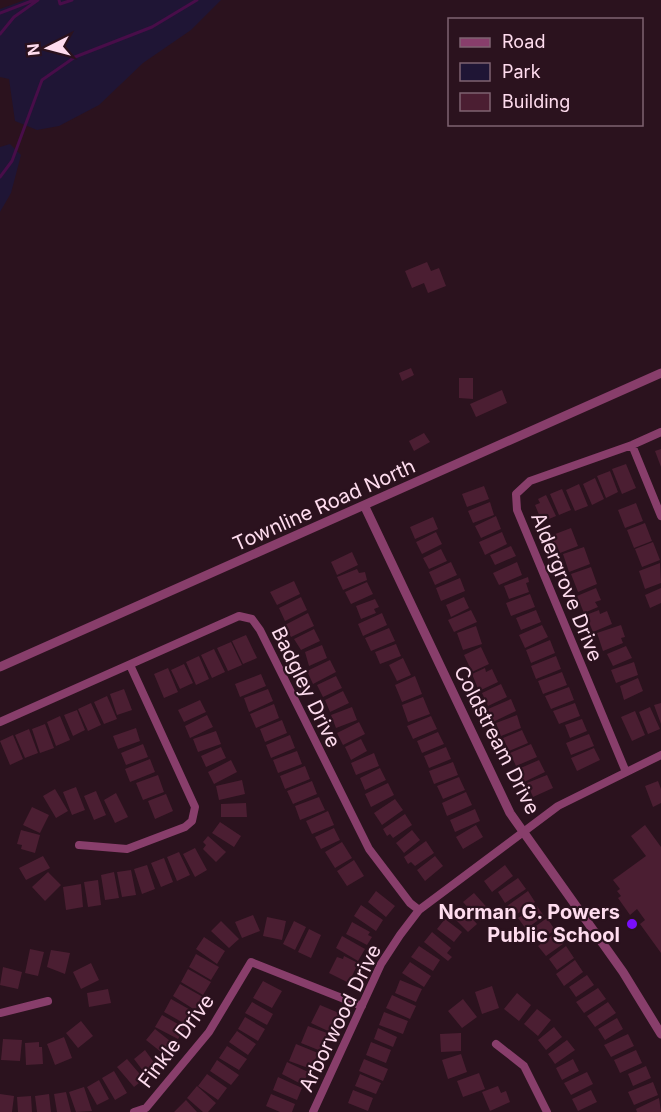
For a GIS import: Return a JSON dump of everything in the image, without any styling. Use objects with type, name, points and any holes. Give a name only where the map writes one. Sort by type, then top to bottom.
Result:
[{"type":"street","name":"Townline Road North","points":[[0,668],[661,373]]},
{"type":"street","name":"Aldergrove Drive","points":[[626,772],[517,510],[516,494],[530,481],[632,445],[661,432]]},
{"type":"street","points":[[632,445],[661,516]]},
{"type":"street","name":"Coldstream Drive","points":[[364,507],[499,793],[523,831],[623,972],[661,1034]]},
{"type":"street","name":"Badgley Drive","points":[[0,722],[239,616],[252,619],[261,630],[369,849],[410,903],[419,910]]},
{"type":"street","points":[[79,845],[128,849],[185,827],[192,821],[195,807],[130,665]]},
{"type":"street","name":"Arborwood Drive","points":[[313,1112],[381,964],[419,910],[558,806],[661,755]]},
{"type":"street","name":"Finkle Drive","points":[[134,1112],[146,1108],[209,1032],[251,962],[362,1006]]},
{"type":"street","points":[[0,1013],[48,1001]]},
{"type":"street","points":[[496,1044],[524,1066],[543,1111]]},
{"type":"green space","points":[[25,0],[221,0],[191,30],[143,63],[99,105],[59,126],[37,130],[15,121],[9,79],[0,77],[0,9]]},
{"type":"green space","points":[[10,144],[21,155],[11,193],[0,212],[0,147]]},
{"type":"building","points":[[427,262],[431,271],[439,268],[446,286],[428,293],[424,283],[412,288],[405,271]]},
{"type":"building","points":[[411,368],[414,375],[402,381],[399,373]]},
{"type":"building","points":[[459,378],[473,378],[473,399],[459,398]]},
{"type":"building","points":[[502,390],[507,403],[476,417],[470,404]]},
{"type":"building","points":[[424,433],[430,442],[414,451],[409,441]]},
{"type":"building","points":[[661,449],[661,467],[655,451]]},
{"type":"building","points":[[626,464],[636,488],[622,494],[612,469]]},
{"type":"building","points":[[610,471],[618,492],[606,498],[597,476]]},
{"type":"building","points":[[595,478],[604,499],[592,505],[583,484]]},
{"type":"building","points":[[579,484],[588,506],[575,511],[566,490]]},
{"type":"building","points":[[484,486],[489,499],[467,507],[462,494]]},
{"type":"building","points":[[562,489],[571,510],[559,515],[550,494]]},
{"type":"building","points":[[546,495],[556,516],[542,522],[535,505],[540,503],[538,499]]},
{"type":"building","points":[[490,502],[494,515],[473,523],[468,511]]},
{"type":"building","points":[[636,503],[643,521],[625,528],[618,510]]},
{"type":"building","points":[[496,516],[501,529],[481,538],[475,526]]},
{"type":"building","points":[[433,517],[438,529],[415,539],[410,527]]},
{"type":"building","points":[[645,523],[652,541],[634,548],[627,530]]},
{"type":"building","points":[[571,528],[578,546],[560,553],[557,546],[554,547],[550,536]]},
{"type":"building","points":[[436,532],[442,544],[422,554],[416,542]]},
{"type":"building","points":[[502,532],[507,544],[485,555],[479,542]]},
{"type":"building","points":[[653,542],[660,560],[642,567],[635,549]]},
{"type":"building","points":[[511,546],[516,556],[495,565],[490,555]]},
{"type":"building","points":[[584,547],[590,564],[569,572],[563,554]]},
{"type":"building","points":[[441,549],[447,561],[429,569],[423,558]]},
{"type":"building","points":[[352,552],[358,565],[337,575],[331,562]]},
{"type":"building","points":[[451,562],[457,575],[435,585],[429,572]]},
{"type":"building","points":[[517,562],[522,575],[499,585],[493,573]]},
{"type":"building","points":[[660,563],[661,583],[645,589],[639,571]]},
{"type":"building","points":[[591,567],[597,584],[578,592],[571,574]]},
{"type":"building","points":[[357,569],[359,573],[365,572],[367,580],[343,590],[337,577]]},
{"type":"building","points":[[528,577],[529,582],[526,583],[529,592],[509,599],[504,586]]},
{"type":"building","points":[[460,578],[465,591],[441,601],[436,588]]},
{"type":"building","points":[[294,581],[300,594],[277,605],[270,592]]},
{"type":"building","points":[[367,582],[373,594],[351,604],[345,592]]},
{"type":"building","points":[[596,588],[601,600],[595,602],[598,607],[584,613],[577,596]]},
{"type":"building","points":[[661,588],[661,603],[650,608],[645,595]]},
{"type":"building","points":[[530,594],[535,607],[511,616],[506,603]]},
{"type":"building","points":[[301,597],[307,610],[285,621],[279,608]]},
{"type":"building","points":[[464,597],[469,608],[451,617],[446,605]]},
{"type":"building","points":[[375,599],[379,607],[374,609],[376,613],[361,619],[356,606]]},
{"type":"building","points":[[471,610],[477,622],[454,632],[448,620]]},
{"type":"building","points":[[536,610],[541,622],[521,630],[516,618]]},
{"type":"building","points":[[599,610],[600,614],[607,611],[612,624],[593,632],[586,615]]},
{"type":"building","points":[[308,613],[314,626],[291,637],[285,625]]},
{"type":"building","points":[[382,613],[387,625],[363,636],[358,624]]},
{"type":"building","points":[[542,625],[548,637],[525,648],[519,635]]},
{"type":"building","points":[[621,625],[625,637],[621,638],[623,643],[603,651],[597,633]]},
{"type":"building","points":[[476,626],[482,644],[463,650],[457,633]]},
{"type":"building","points":[[389,628],[395,641],[371,651],[365,638]]},
{"type":"building","points":[[314,629],[320,641],[301,650],[294,639]]},
{"type":"building","points":[[246,635],[257,658],[243,664],[232,641]]},
{"type":"building","points":[[550,640],[555,653],[531,663],[526,650]]},
{"type":"building","points":[[231,642],[242,665],[228,671],[217,648]]},
{"type":"building","points":[[396,644],[401,656],[380,664],[375,652]]},
{"type":"building","points":[[322,645],[327,658],[309,666],[305,652]]},
{"type":"building","points":[[626,646],[632,658],[613,666],[607,654]]},
{"type":"building","points":[[481,647],[489,664],[472,672],[464,655]]},
{"type":"building","points":[[214,649],[225,672],[212,678],[201,655]]},
{"type":"building","points":[[199,656],[209,679],[196,685],[186,662]]},
{"type":"building","points":[[556,656],[561,669],[536,679],[531,666]]},
{"type":"building","points":[[403,658],[411,675],[397,681],[389,665]]},
{"type":"building","points":[[330,660],[336,672],[313,684],[307,671]]},
{"type":"building","points":[[634,662],[638,675],[616,683],[611,670]]},
{"type":"building","points":[[184,664],[193,683],[180,689],[171,670]]},
{"type":"building","points":[[168,668],[178,692],[164,698],[154,674]]},
{"type":"building","points":[[485,668],[486,672],[492,669],[498,682],[479,691],[472,674]]},
{"type":"building","points":[[562,672],[567,685],[543,694],[538,681]]},
{"type":"building","points":[[261,674],[266,686],[240,697],[235,684]]},
{"type":"building","points":[[336,676],[342,688],[323,697],[317,685]]},
{"type":"building","points":[[415,676],[422,694],[402,702],[395,685]]},
{"type":"building","points":[[638,678],[643,691],[624,700],[620,686]]},
{"type":"building","points":[[501,684],[507,697],[488,706],[482,693]]},
{"type":"building","points":[[569,687],[574,700],[551,709],[545,696]]},
{"type":"building","points":[[124,689],[132,710],[117,715],[110,694]]},
{"type":"building","points":[[268,689],[273,701],[249,712],[244,698]]},
{"type":"building","points":[[343,691],[349,703],[330,712],[325,700]]},
{"type":"building","points":[[107,696],[117,719],[104,724],[94,702]]},
{"type":"building","points":[[423,697],[430,714],[408,722],[402,705]]},
{"type":"building","points":[[511,699],[516,711],[493,722],[488,709]]},
{"type":"building","points":[[200,700],[206,712],[184,722],[178,710]]},
{"type":"building","points":[[91,703],[101,725],[88,731],[78,709]]},
{"type":"building","points":[[575,703],[580,716],[559,724],[553,711]]},
{"type":"building","points":[[661,703],[661,724],[654,705]]},
{"type":"building","points":[[274,704],[279,718],[256,728],[250,714]]},
{"type":"building","points":[[352,707],[357,720],[336,728],[331,715]]},
{"type":"building","points":[[650,707],[660,729],[648,734],[639,712]]},
{"type":"building","points":[[77,710],[85,730],[73,736],[64,715]]},
{"type":"building","points":[[635,711],[645,735],[632,741],[621,717]]},
{"type":"building","points":[[207,715],[213,727],[190,738],[185,726]]},
{"type":"building","points":[[517,715],[521,728],[501,736],[496,723]]},
{"type":"building","points":[[60,716],[70,740],[56,746],[47,722]]},
{"type":"building","points":[[431,716],[437,729],[413,739],[407,726]]},
{"type":"building","points":[[582,719],[587,731],[570,738],[565,725]]},
{"type":"building","points":[[282,720],[287,733],[265,742],[260,729]]},
{"type":"building","points":[[359,722],[365,734],[343,745],[337,733]]},
{"type":"building","points":[[45,724],[54,748],[40,753],[32,729]]},
{"type":"building","points":[[136,728],[140,741],[118,749],[113,736]]},
{"type":"building","points":[[29,729],[38,753],[25,758],[15,735]]},
{"type":"building","points":[[522,730],[528,743],[509,751],[503,738]]},
{"type":"building","points":[[216,731],[221,744],[198,752],[193,739]]},
{"type":"building","points":[[438,732],[444,744],[422,753],[417,741]]},
{"type":"building","points":[[589,734],[594,746],[571,755],[566,743]]},
{"type":"building","points":[[13,735],[23,759],[10,765],[0,741]]},
{"type":"building","points":[[290,735],[295,748],[271,758],[266,745]]},
{"type":"building","points":[[361,739],[367,751],[351,760],[345,747]]},
{"type":"building","points":[[143,744],[148,757],[126,765],[121,753]]},
{"type":"building","points":[[531,744],[537,757],[516,766],[510,753]]},
{"type":"building","points":[[221,747],[226,758],[206,767],[201,756]]},
{"type":"building","points":[[446,747],[451,759],[429,768],[424,756]]},
{"type":"building","points":[[594,748],[600,760],[577,771],[571,758]]},
{"type":"building","points":[[297,751],[302,764],[278,773],[273,760]]},
{"type":"building","points":[[374,753],[379,766],[356,775],[351,763]]},
{"type":"building","points":[[150,759],[155,772],[130,782],[125,769]]},
{"type":"building","points":[[231,760],[237,772],[214,784],[208,772]]},
{"type":"building","points":[[539,760],[545,772],[522,783],[516,770]]},
{"type":"building","points":[[453,762],[458,775],[434,784],[429,771]]},
{"type":"building","points":[[305,766],[310,779],[285,789],[280,776]]},
{"type":"building","points":[[380,768],[386,780],[365,790],[360,778]]},
{"type":"building","points":[[158,775],[164,792],[143,800],[136,783]]},
{"type":"building","points":[[547,775],[553,788],[533,797],[527,783]]},
{"type":"building","points":[[459,777],[465,790],[443,799],[437,786]]},
{"type":"building","points":[[242,780],[245,794],[219,800],[216,786]]},
{"type":"building","points":[[312,781],[317,794],[293,804],[287,791]]},
{"type":"building","points":[[658,781],[661,789],[661,803],[653,807],[645,786]]},
{"type":"building","points":[[388,783],[394,795],[371,807],[365,794]]},
{"type":"building","points":[[76,787],[85,810],[72,815],[63,792]]},
{"type":"building","points":[[55,789],[68,811],[56,818],[43,796]]},
{"type":"building","points":[[96,791],[106,815],[94,820],[84,796]]},
{"type":"building","points":[[466,792],[472,805],[447,816],[442,803]]},
{"type":"building","points":[[116,793],[128,817],[115,823],[104,800]]},
{"type":"building","points":[[166,794],[173,811],[155,819],[148,801]]},
{"type":"building","points":[[319,797],[325,810],[300,820],[295,806]]},
{"type":"building","points":[[395,799],[403,810],[382,825],[374,813]]},
{"type":"building","points":[[246,803],[247,817],[221,817],[221,804]]},
{"type":"building","points":[[32,807],[49,815],[40,833],[23,825]]},
{"type":"building","points":[[475,809],[480,821],[455,832],[450,820]]},
{"type":"building","points":[[328,811],[334,825],[312,834],[306,821]]},
{"type":"building","points":[[405,814],[412,825],[393,838],[390,834],[387,836],[383,829]]},
{"type":"building","points":[[220,822],[241,836],[234,847],[212,833]]},
{"type":"building","points":[[476,825],[483,837],[463,849],[456,837]]},
{"type":"building","points":[[645,825],[661,847],[661,953],[640,924],[645,920],[637,909],[630,915],[618,898],[621,896],[617,891],[620,889],[613,880],[646,856],[631,836]]},
{"type":"building","points":[[334,828],[340,840],[321,849],[315,837]]},
{"type":"building","points":[[21,830],[40,835],[35,853],[21,849],[22,845],[17,844]]},
{"type":"building","points":[[412,830],[420,840],[404,853],[396,843]]},
{"type":"building","points":[[208,836],[226,852],[216,862],[203,849],[206,845],[203,842]]},
{"type":"building","points":[[426,841],[434,853],[415,866],[411,862],[408,864],[404,857]]},
{"type":"building","points":[[342,842],[352,858],[335,868],[325,852]]},
{"type":"building","points":[[195,848],[207,870],[195,877],[183,854]]},
{"type":"building","points":[[179,852],[190,875],[177,881],[167,857]]},
{"type":"building","points":[[43,856],[50,868],[26,880],[19,868]]},
{"type":"building","points":[[435,856],[443,866],[425,881],[417,870]]},
{"type":"building","points":[[164,858],[173,882],[161,887],[151,863]]},
{"type":"building","points":[[354,860],[364,876],[347,886],[337,871]]},
{"type":"building","points":[[147,865],[155,889],[142,894],[134,869]]},
{"type":"building","points":[[505,865],[513,876],[492,892],[484,881]]},
{"type":"building","points":[[131,870],[136,895],[122,897],[117,872]]},
{"type":"building","points":[[48,872],[61,885],[45,901],[32,887]]},
{"type":"building","points":[[114,872],[119,898],[105,900],[101,875]]},
{"type":"building","points":[[518,878],[526,889],[505,903],[498,892]]},
{"type":"building","points":[[98,880],[101,905],[88,907],[84,882]]},
{"type":"building","points":[[81,884],[83,907],[66,910],[63,887]]},
{"type":"building","points":[[376,891],[395,906],[386,917],[368,902]]},
{"type":"building","points":[[528,891],[535,902],[514,916],[507,906]]},
{"type":"building","points":[[474,893],[491,912],[480,921],[463,902]]},
{"type":"building","points":[[361,905],[383,920],[376,931],[354,916]]},
{"type":"building","points":[[461,906],[477,924],[468,932],[451,915]]},
{"type":"building","points":[[537,906],[544,916],[526,929],[518,918]]},
{"type":"building","points":[[253,915],[260,931],[242,938],[235,922]]},
{"type":"building","points":[[267,917],[286,921],[282,940],[263,936]]},
{"type":"building","points":[[547,918],[555,930],[534,944],[526,933]]},
{"type":"building","points":[[445,919],[462,932],[454,942],[437,929]]},
{"type":"building","points":[[221,921],[239,939],[229,948],[211,931]]},
{"type":"building","points":[[294,921],[306,927],[295,950],[283,944]]},
{"type":"building","points":[[352,922],[370,932],[368,935],[372,937],[367,945],[346,934]]},
{"type":"building","points":[[309,929],[321,935],[311,958],[298,952]]},
{"type":"building","points":[[432,932],[451,948],[447,953],[452,957],[448,961],[424,942]]},
{"type":"building","points":[[555,933],[563,944],[546,956],[538,946]]},
{"type":"building","points":[[342,936],[365,949],[358,961],[336,948]]},
{"type":"building","points":[[204,937],[225,951],[217,964],[196,949]]},
{"type":"building","points":[[419,946],[440,960],[433,971],[411,957]]},
{"type":"building","points":[[566,946],[574,958],[557,970],[549,959]]},
{"type":"building","points":[[30,949],[44,952],[38,976],[25,973]]},
{"type":"building","points":[[51,950],[70,953],[65,974],[47,967]]},
{"type":"building","points":[[196,954],[219,967],[211,980],[189,967]]},
{"type":"building","points":[[344,956],[358,963],[349,983],[329,973],[337,957],[343,959]]},
{"type":"building","points":[[575,960],[583,972],[564,986],[556,974]]},
{"type":"building","points":[[410,962],[431,976],[424,987],[402,973]]},
{"type":"building","points":[[91,963],[99,980],[81,989],[73,972]]},
{"type":"building","points":[[3,967],[22,972],[18,989],[0,985]]},
{"type":"building","points":[[188,969],[211,982],[203,995],[181,982]]},
{"type":"building","points":[[587,975],[594,985],[576,997],[569,987]]},
{"type":"building","points":[[400,980],[422,989],[416,1002],[395,993]]},
{"type":"building","points":[[263,981],[282,991],[272,1008],[253,998]]},
{"type":"building","points":[[180,984],[203,997],[195,1010],[173,996]]},
{"type":"building","points":[[492,986],[499,1008],[482,1014],[475,992]]},
{"type":"building","points":[[598,988],[606,999],[584,1013],[576,1002]]},
{"type":"building","points":[[108,989],[111,1003],[89,1007],[87,993]]},
{"type":"building","points":[[517,993],[531,1005],[519,1021],[504,1009]]},
{"type":"building","points":[[392,995],[416,1006],[410,1019],[386,1008]]},
{"type":"building","points":[[171,999],[194,1012],[187,1025],[164,1012]]},
{"type":"building","points":[[463,999],[477,1017],[462,1028],[448,1011]]},
{"type":"building","points":[[252,1002],[273,1014],[267,1025],[245,1013]]},
{"type":"building","points":[[608,1002],[616,1013],[595,1027],[587,1016]]},
{"type":"building","points":[[320,1005],[339,1013],[328,1031],[311,1023]]},
{"type":"building","points":[[537,1009],[551,1020],[538,1036],[524,1024]]},
{"type":"building","points":[[384,1012],[408,1021],[403,1034],[379,1025]]},
{"type":"building","points":[[162,1015],[185,1028],[178,1039],[155,1027]]},
{"type":"building","points":[[245,1017],[265,1029],[258,1041],[238,1029]]},
{"type":"building","points":[[617,1018],[623,1029],[605,1040],[598,1029]]},
{"type":"building","points":[[81,1021],[93,1036],[78,1048],[66,1033]]},
{"type":"building","points":[[308,1026],[327,1033],[321,1051],[301,1043]]},
{"type":"building","points":[[554,1027],[562,1037],[546,1050],[538,1040]]},
{"type":"building","points":[[378,1028],[397,1037],[393,1047],[374,1039]]},
{"type":"building","points":[[155,1029],[175,1045],[166,1056],[146,1040]]},
{"type":"building","points":[[237,1031],[256,1044],[248,1055],[229,1042]]},
{"type":"building","points":[[461,1033],[461,1051],[441,1052],[440,1034]]},
{"type":"building","points":[[628,1034],[634,1046],[611,1057],[604,1045]]},
{"type":"building","points":[[64,1037],[72,1058],[55,1065],[47,1044]]},
{"type":"building","points":[[3,1039],[22,1040],[20,1061],[1,1060]]},
{"type":"building","points":[[567,1040],[575,1050],[555,1064],[548,1054]]},
{"type":"building","points":[[39,1042],[39,1047],[42,1047],[43,1064],[26,1065],[25,1043]]},
{"type":"building","points":[[371,1042],[391,1050],[386,1063],[366,1055]]},
{"type":"building","points":[[296,1044],[318,1053],[311,1069],[289,1061]]},
{"type":"building","points":[[227,1046],[247,1059],[239,1070],[219,1058]]},
{"type":"building","points":[[145,1050],[158,1068],[147,1076],[134,1059]]},
{"type":"building","points":[[636,1050],[642,1063],[620,1073],[614,1060]]},
{"type":"building","points":[[461,1054],[467,1072],[448,1079],[442,1060]]},
{"type":"building","points":[[127,1059],[144,1079],[134,1087],[117,1067]]},
{"type":"building","points":[[364,1059],[388,1069],[383,1081],[359,1071]]},
{"type":"building","points":[[573,1059],[579,1071],[562,1080],[556,1068]]},
{"type":"building","points":[[217,1060],[239,1075],[231,1085],[210,1071]]},
{"type":"building","points":[[287,1062],[308,1072],[303,1085],[282,1074]]},
{"type":"building","points":[[646,1066],[651,1078],[633,1086],[628,1074]]},
{"type":"building","points":[[114,1071],[127,1093],[115,1100],[102,1078]]},
{"type":"building","points":[[587,1072],[593,1084],[571,1095],[564,1083]]},
{"type":"building","points":[[479,1073],[485,1089],[463,1097],[457,1081]]},
{"type":"building","points":[[207,1074],[227,1088],[218,1100],[198,1086]]},
{"type":"building","points":[[360,1074],[381,1083],[376,1094],[355,1086]]},
{"type":"building","points":[[278,1077],[302,1088],[297,1100],[273,1090]]},
{"type":"building","points":[[99,1080],[109,1099],[97,1105],[87,1087]]},
{"type":"building","points":[[653,1082],[658,1095],[634,1105],[628,1092]]},
{"type":"building","points":[[197,1086],[216,1103],[208,1112],[203,1112],[187,1098]]},
{"type":"building","points":[[498,1086],[501,1093],[506,1091],[510,1102],[490,1111],[482,1092]]},
{"type":"building","points":[[84,1087],[92,1111],[76,1112],[69,1092]]},
{"type":"building","points":[[353,1090],[373,1098],[368,1111],[348,1103]]},
{"type":"building","points":[[591,1090],[597,1102],[578,1111],[572,1099]]},
{"type":"building","points":[[66,1092],[71,1112],[57,1112],[54,1094]]},
{"type":"building","points":[[0,1094],[14,1096],[12,1112],[0,1112]]},
{"type":"building","points":[[49,1094],[51,1112],[37,1112],[35,1096]]},
{"type":"building","points":[[271,1094],[295,1104],[292,1112],[280,1112],[266,1106]]},
{"type":"building","points":[[31,1096],[32,1112],[18,1112],[17,1097]]},
{"type":"building","points":[[659,1098],[661,1112],[637,1112],[636,1109]]},
{"type":"building","points":[[186,1100],[197,1112],[174,1112]]},
{"type":"waterway","points":[[0,13],[34,0]]},
{"type":"waterway","points":[[0,34],[14,17],[38,0]]},
{"type":"waterway","points":[[59,0],[60,4],[72,0]]},
{"type":"waterway","points":[[0,177],[12,161],[42,80],[75,57],[152,27],[197,0]]},
{"type":"place","name":"Norman G. Powers Public School","points":[[632,924]]}]
